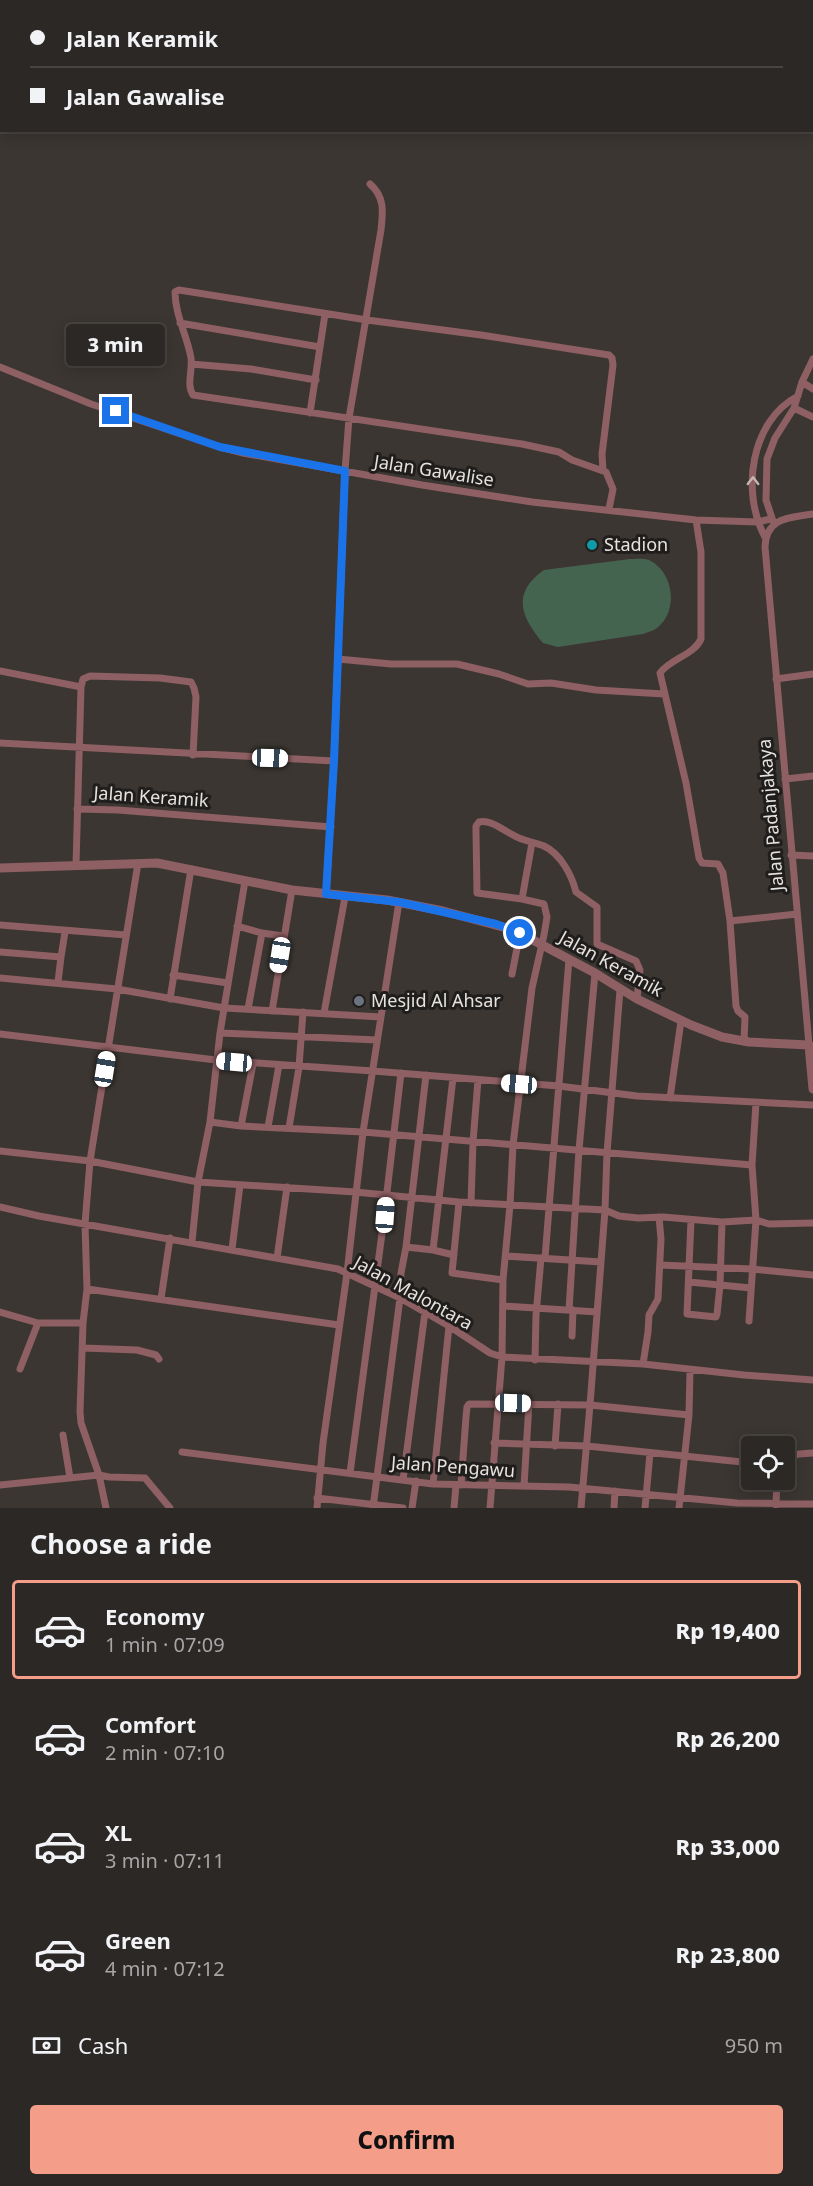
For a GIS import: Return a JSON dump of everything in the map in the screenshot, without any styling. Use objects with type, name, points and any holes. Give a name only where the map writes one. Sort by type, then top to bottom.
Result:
[{"type":"street","points":[[326,894],[349,418],[367,320],[383,208],[380,194],[370,184]]},
{"type":"street","points":[[603,470],[602,454],[613,365],[611,356],[179,290],[174,294],[191,364],[190,389],[193,395],[559,452],[572,460],[603,470],[609,476],[612,485],[609,509]]},
{"type":"street","points":[[310,413],[325,314]]},
{"type":"street","points":[[180,323],[320,347]]},
{"type":"street","points":[[765,537],[772,521],[765,496],[767,459],[775,438],[794,408],[802,382],[813,359]]},
{"type":"street","points":[[191,364],[251,369],[316,380]]},
{"type":"street","name":"Jalan Gawalise","points":[[0,367],[91,404],[220,447],[345,471],[532,502],[696,520],[757,522],[813,514]]},
{"type":"street","points":[[802,382],[813,389]]},
{"type":"street","points":[[765,537],[757,522],[753,504],[756,452],[763,435],[783,403],[798,396]]},
{"type":"street","points":[[794,408],[813,417]]},
{"type":"street","points":[[696,520],[701,552],[701,639],[696,647],[660,672],[686,783],[699,858],[702,863],[717,864],[721,868],[730,921],[736,1006],[745,1017],[744,1042]]},
{"type":"street","name":"Jalan Padanjakaya","points":[[765,537],[791,855],[809,1004],[809,1045],[813,1089]]},
{"type":"street","points":[[338,659],[400,664],[458,664],[528,684],[551,683],[596,690],[664,694]]},
{"type":"street","points":[[0,671],[81,687],[84,679],[90,676],[160,678],[191,682],[195,697],[194,755]]},
{"type":"street","points":[[776,679],[813,674]]},
{"type":"street","name":"Jalan Keramik","points":[[76,865],[81,687]]},
{"type":"street","points":[[0,743],[334,761]]},
{"type":"street","points":[[784,779],[813,776]]},
{"type":"street","name":"Jalan Keramik","points":[[77,809],[118,810],[331,827]]},
{"type":"street","points":[[490,1508],[502,1357],[503,1280],[513,1145],[532,988],[546,917],[544,904],[477,893],[476,826],[481,821],[550,850],[572,876],[576,892],[596,904],[598,945],[636,961],[639,970],[637,999]]},
{"type":"street","points":[[522,899],[532,843]]},
{"type":"street","points":[[791,855],[813,856]]},
{"type":"street","points":[[106,1508],[99,1475],[80,1417],[83,1323],[87,1289],[85,1224],[90,1161],[138,863]]},
{"type":"street","name":"Jalan Keramik","points":[[0,868],[138,863],[168,865],[292,890],[399,902],[488,922],[520,933],[595,973],[637,999],[681,1021],[722,1037],[744,1042],[809,1045]]},
{"type":"street","points":[[170,999],[191,869]]},
{"type":"street","points":[[192,1242],[198,1182],[210,1122],[216,1060],[245,881]]},
{"type":"street","points":[[272,1011],[292,890]]},
{"type":"street","points":[[324,1013],[345,897]]},
{"type":"street","points":[[317,1508],[363,1132],[399,902]]},
{"type":"street","points":[[730,921],[797,914]]},
{"type":"street","points":[[0,925],[65,932],[126,935]]},
{"type":"street","points":[[237,926],[283,936]]},
{"type":"street","points":[[58,982],[65,932]]},
{"type":"street","points":[[248,1010],[262,933]]},
{"type":"street","points":[[512,974],[520,933]]},
{"type":"street","points":[[0,952],[61,957]]},
{"type":"street","points":[[535,1360],[537,1308],[559,1086],[568,959]]},
{"type":"street","points":[[572,1336],[571,1310],[579,1150],[595,973]]},
{"type":"street","points":[[173,975],[228,983]]},
{"type":"street","points":[[0,978],[117,989],[224,1008],[381,1017]]},
{"type":"street","points":[[581,1508],[591,1405],[592,1361],[620,990]]},
{"type":"street","points":[[289,1128],[299,1067],[303,1012]]},
{"type":"street","points":[[670,1098],[681,1021]]},
{"type":"street","points":[[220,1033],[377,1040]]},
{"type":"street","points":[[0,1034],[253,1064],[426,1075],[670,1098],[813,1105]]},
{"type":"street","points":[[241,1126],[253,1064]]},
{"type":"street","points":[[268,1127],[279,1065]]},
{"type":"street","points":[[350,1473],[401,1073]]},
{"type":"street","points":[[373,1506],[400,1299],[401,1274],[413,1198],[426,1075]]},
{"type":"street","points":[[433,1250],[453,1078]]},
{"type":"street","points":[[471,1203],[478,1080]]},
{"type":"street","points":[[749,1321],[756,1220],[752,1165],[756,1103]]},
{"type":"street","points":[[210,1122],[241,1126],[363,1132],[752,1165]]},
{"type":"street","points":[[0,1151],[90,1161],[198,1182],[355,1192],[471,1203],[605,1210],[619,1216],[638,1218],[756,1220],[769,1224],[813,1222]]},
{"type":"street","points":[[232,1249],[240,1185]]},
{"type":"street","points":[[277,1258],[287,1187]]},
{"type":"street","points":[[459,1202],[452,1273],[503,1280]]},
{"type":"street","name":"Jalan Malontara","points":[[0,1207],[347,1272],[449,1326],[490,1353],[502,1357],[643,1364],[813,1380]]},
{"type":"street","points":[[643,1364],[649,1316],[658,1299],[659,1217]]},
{"type":"street","points":[[691,1220],[689,1315],[716,1317],[720,1285],[722,1221]]},
{"type":"street","points":[[161,1299],[170,1238]]},
{"type":"street","points":[[406,1247],[454,1255]]},
{"type":"street","points":[[506,1256],[601,1262]]},
{"type":"street","points":[[660,1264],[813,1275]]},
{"type":"street","points":[[689,1282],[751,1288]]},
{"type":"street","points":[[87,1289],[339,1324]]},
{"type":"street","points":[[503,1306],[597,1312]]},
{"type":"street","points":[[404,1480],[424,1312]]},
{"type":"street","points":[[0,1313],[38,1323],[83,1323]]},
{"type":"street","points":[[20,1370],[38,1323]]},
{"type":"street","points":[[432,1484],[449,1326]]},
{"type":"street","points":[[83,1348],[137,1350],[157,1355],[159,1359]]},
{"type":"street","points":[[679,1508],[685,1457],[690,1370]]},
{"type":"street","points":[[524,1486],[529,1403]]},
{"type":"street","points":[[454,1508],[459,1485],[467,1407],[470,1404],[591,1405],[688,1415]]},
{"type":"street","points":[[555,1446],[558,1404]]},
{"type":"street","points":[[63,1435],[70,1478]]},
{"type":"street","points":[[494,1443],[587,1446],[741,1462]]},
{"type":"street","name":"Jalan Pengawu","points":[[182,1452],[432,1484],[583,1489],[776,1505],[813,1504]]},
{"type":"street","points":[[645,1508],[651,1453]]},
{"type":"street","points":[[795,1455],[813,1454]]},
{"type":"street","points":[[0,1485],[99,1475],[147,1479],[170,1508]]},
{"type":"street","points":[[412,1508],[416,1481]]},
{"type":"street","points":[[776,1505],[777,1490]]},
{"type":"street","points":[[614,1508],[615,1491]]},
{"type":"street","points":[[317,1498],[403,1508]]},
{"type":"green space","points":[[630,559],[649,560],[664,573],[668,582],[671,592],[669,612],[657,628],[643,634],[558,647],[543,643],[529,624],[523,605],[523,596],[534,579],[544,570]]},
{"type":"place","name":"Stadion","points":[[592,545]]},
{"type":"place","name":"Mesjid Al Ahsar","points":[[359,1001]]},
{"type":"route","points":[[116,411],[220,447],[345,471],[334,761],[326,894],[399,902],[496,924],[520,933]]}]
